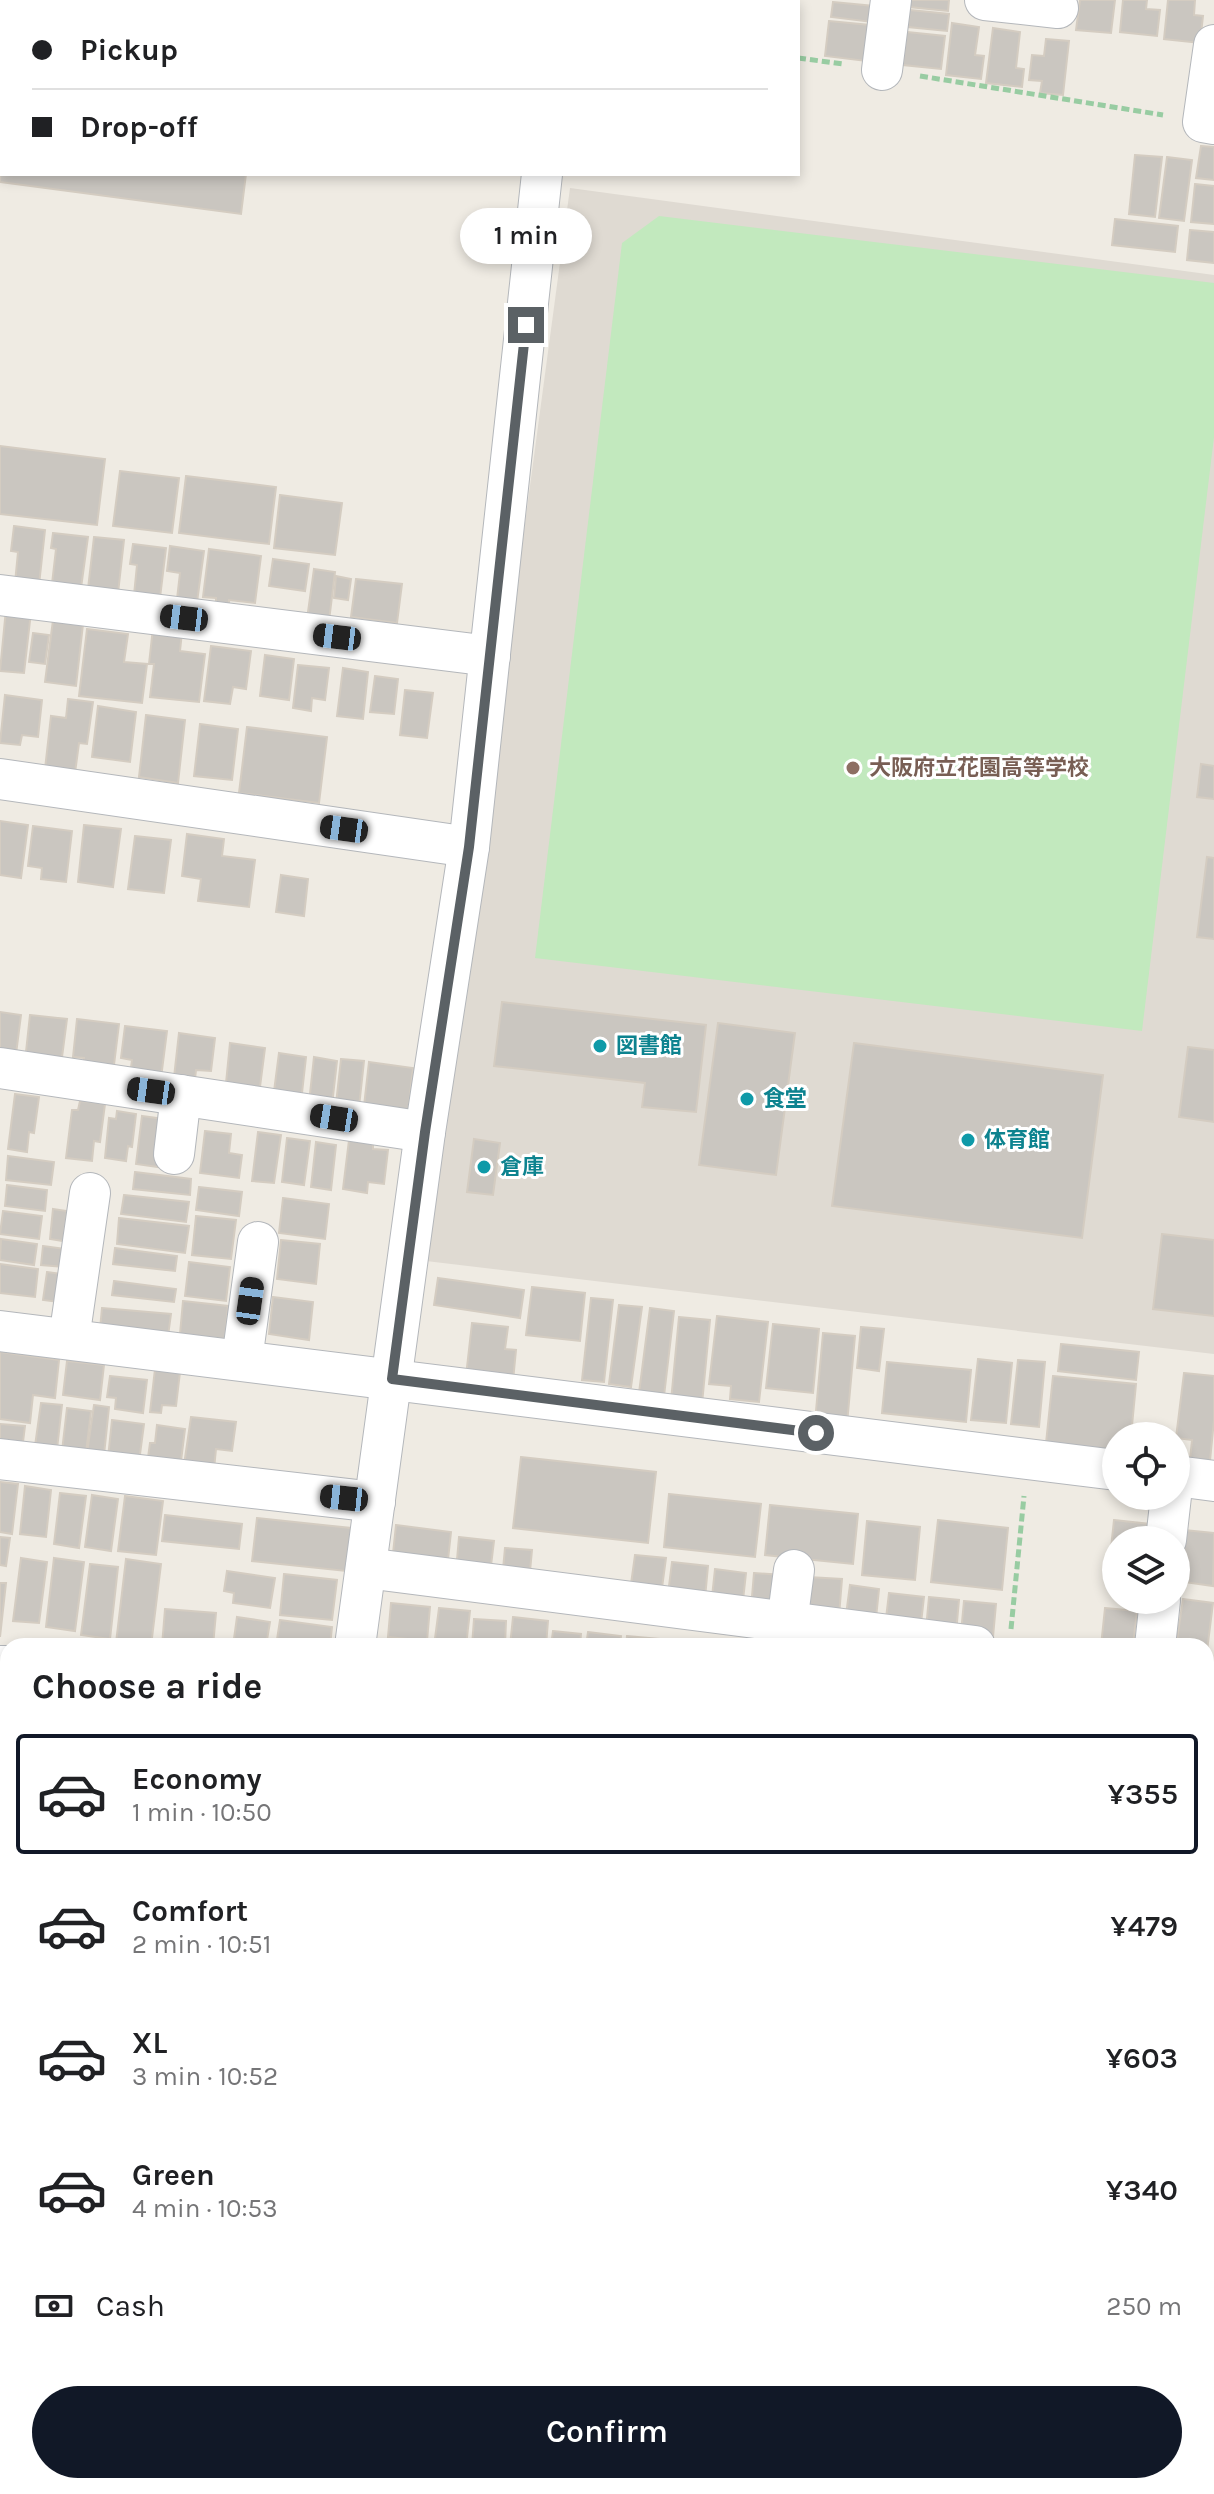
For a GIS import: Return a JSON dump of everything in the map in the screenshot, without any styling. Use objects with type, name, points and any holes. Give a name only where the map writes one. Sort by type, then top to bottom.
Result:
[{"type":"street","points":[[882,70],[891,0]]},
{"type":"street","points":[[1209,123],[1214,45]]},
{"type":"street","points":[[356,1638],[425,1132],[469,847],[542,176]]},
{"type":"street","points":[[0,595],[490,656]]},
{"type":"street","points":[[0,779],[469,847]]},
{"type":"street","points":[[0,1068],[425,1132]]},
{"type":"street","points":[[174,1154],[181,1095]]},
{"type":"street","points":[[69,1339],[90,1193]]},
{"type":"street","points":[[242,1360],[258,1242]]},
{"type":"street","points":[[0,1331],[1102,1469]]},
{"type":"street","points":[[0,1459],[375,1502]]},
{"type":"street","points":[[1190,1478],[1214,1481]]},
{"type":"street","points":[[366,1568],[787,1623],[993,1638]]},
{"type":"street","points":[[787,1623],[794,1570]]},
{"type":"street","points":[[1156,1638],[1158,1614]]},
{"type":"path","points":[[800,58],[1209,123]]},
{"type":"path","points":[[993,1638],[1028,1461]]},
{"type":"shaded area","name":"大阪府立花園高等学校","points":[[570,188],[1214,275],[1214,1354],[426,1261]]},
{"type":"green space","points":[[659,216],[1214,283],[1214,437],[1142,1031],[535,958],[622,243]]},
{"type":"building","points":[[910,0],[949,0],[948,11],[909,7]]},
{"type":"building","points":[[1080,0],[1115,0],[1111,33],[1076,30]]},
{"type":"building","points":[[1123,0],[1147,0],[1146,9],[1160,10],[1157,36],[1120,32]]},
{"type":"building","points":[[1168,0],[1195,0],[1194,15],[1203,16],[1200,43],[1164,39]]},
{"type":"building","points":[[833,2],[874,6],[872,22],[831,17]]},
{"type":"building","points":[[910,10],[949,14],[947,31],[908,27]]},
{"type":"building","points":[[829,21],[870,25],[866,61],[825,56]]},
{"type":"building","points":[[952,23],[979,27],[975,55],[984,56],[981,79],[946,75]]},
{"type":"building","points":[[993,28],[1020,32],[1016,68],[1024,69],[1022,87],[986,83]]},
{"type":"building","points":[[907,32],[945,36],[941,69],[903,65]]},
{"type":"building","points":[[1046,39],[1069,41],[1063,95],[1040,93],[1042,81],[1029,80],[1032,55],[1044,56]]},
{"type":"building","points":[[1201,146],[1214,147],[1214,180],[1196,178]]},
{"type":"building","points":[[1135,155],[1162,157],[1155,217],[1129,214]]},
{"type":"building","points":[[1167,157],[1192,160],[1184,221],[1159,218]]},
{"type":"building","points":[[0,176],[246,176],[241,214],[0,182]]},
{"type":"building","points":[[1195,184],[1214,186],[1214,224],[1191,222]]},
{"type":"building","points":[[1115,219],[1178,226],[1175,252],[1112,245]]},
{"type":"building","points":[[1190,230],[1214,232],[1214,263],[1187,260]]},
{"type":"building","points":[[0,446],[105,459],[97,525],[0,514]]},
{"type":"building","points":[[120,471],[179,478],[172,533],[113,526]]},
{"type":"building","points":[[186,476],[276,487],[269,544],[179,533]]},
{"type":"building","points":[[280,495],[342,503],[335,555],[274,548]]},
{"type":"building","points":[[14,526],[45,530],[39,585],[15,583],[18,552],[11,551]]},
{"type":"building","points":[[53,533],[88,537],[81,588],[52,584],[56,549],[51,548]]},
{"type":"building","points":[[94,537],[124,540],[118,593],[88,589]]},
{"type":"building","points":[[133,544],[166,548],[160,598],[134,595],[137,565],[130,564]]},
{"type":"building","points":[[170,546],[204,551],[197,602],[177,599],[180,573],[167,571]]},
{"type":"building","points":[[209,549],[261,556],[255,603],[229,600],[229,604],[216,602],[216,598],[203,597]]},
{"type":"building","points":[[273,559],[309,564],[305,591],[269,586]]},
{"type":"building","points":[[314,569],[335,572],[329,621],[307,619]]},
{"type":"building","points":[[336,576],[351,579],[348,600],[334,598]]},
{"type":"building","points":[[356,579],[402,584],[397,623],[351,617]]},
{"type":"building","points":[[6,609],[31,612],[24,673],[0,671]]},
{"type":"building","points":[[53,620],[83,624],[76,686],[45,682]]},
{"type":"building","points":[[153,628],[182,632],[180,651],[205,654],[199,702],[150,697],[154,664],[149,664]]},
{"type":"building","points":[[87,629],[128,634],[124,662],[147,664],[142,703],[79,696]]},
{"type":"building","points":[[33,633],[49,635],[45,664],[29,662]]},
{"type":"building","points":[[211,646],[251,651],[246,689],[233,687],[230,704],[204,701]]},
{"type":"building","points":[[265,655],[294,659],[289,700],[260,696]]},
{"type":"building","points":[[298,665],[329,668],[325,700],[312,698],[311,711],[293,708]]},
{"type":"building","points":[[343,668],[368,672],[363,719],[337,716]]},
{"type":"building","points":[[375,676],[398,679],[394,714],[370,712]]},
{"type":"building","points":[[405,690],[433,693],[427,738],[400,735]]},
{"type":"building","points":[[5,695],[42,700],[38,737],[22,735],[20,745],[0,743]]},
{"type":"building","points":[[68,699],[93,702],[87,744],[79,743],[75,773],[45,769],[51,716],[66,718]]},
{"type":"building","points":[[98,706],[136,712],[130,762],[92,757]]},
{"type":"building","points":[[146,715],[185,720],[178,783],[139,777]]},
{"type":"building","points":[[200,724],[238,729],[232,780],[194,776]]},
{"type":"building","points":[[247,727],[327,737],[319,803],[239,793]]},
{"type":"building","points":[[1201,764],[1214,766],[1214,799],[1197,797]]},
{"type":"building","points":[[0,821],[28,825],[21,878],[0,875]]},
{"type":"building","points":[[84,825],[121,829],[113,887],[78,882]]},
{"type":"building","points":[[33,826],[72,831],[66,882],[41,879],[42,868],[28,866]]},
{"type":"building","points":[[187,834],[224,839],[222,856],[255,860],[249,907],[198,901],[201,879],[182,876]]},
{"type":"building","points":[[135,836],[171,840],[164,893],[128,889]]},
{"type":"building","points":[[1207,857],[1214,858],[1214,939],[1197,937]]},
{"type":"building","points":[[281,875],[308,879],[304,916],[276,912]]},
{"type":"building","name":"図書館","points":[[502,1002],[706,1025],[696,1112],[642,1107],[645,1083],[494,1066]]},
{"type":"building","points":[[0,1012],[21,1015],[15,1062],[0,1060]]},
{"type":"building","points":[[30,1015],[67,1019],[61,1065],[25,1061]]},
{"type":"building","points":[[77,1019],[119,1024],[113,1073],[83,1069],[84,1058],[73,1057]]},
{"type":"building","name":"食堂","points":[[718,1023],[795,1033],[776,1175],[699,1165]]},
{"type":"building","points":[[125,1026],[167,1031],[161,1078],[130,1075],[132,1060],[121,1058]]},
{"type":"building","points":[[179,1033],[215,1038],[211,1071],[196,1070],[194,1088],[173,1086]]},
{"type":"building","points":[[230,1043],[265,1048],[260,1087],[226,1083]]},
{"type":"building","name":"体育館","points":[[854,1043],[1103,1075],[1082,1238],[832,1206]]},
{"type":"building","points":[[1188,1047],[1214,1050],[1214,1122],[1179,1117]]},
{"type":"building","points":[[279,1053],[306,1057],[301,1102],[273,1099]]},
{"type":"building","points":[[314,1057],[337,1061],[332,1105],[309,1103]]},
{"type":"building","points":[[341,1059],[364,1061],[359,1107],[336,1104]]},
{"type":"building","points":[[369,1062],[413,1068],[408,1113],[363,1115]]},
{"type":"building","points":[[15,1094],[39,1097],[34,1133],[29,1132],[27,1152],[8,1149]]},
{"type":"building","points":[[80,1101],[105,1104],[100,1142],[94,1141],[92,1161],[66,1158],[72,1110],[78,1110]]},
{"type":"building","points":[[117,1111],[136,1114],[132,1147],[128,1146],[126,1161],[105,1158],[109,1118],[116,1119]]},
{"type":"building","points":[[142,1116],[164,1119],[165,1168],[136,1164]]},
{"type":"building","points":[[205,1131],[231,1134],[229,1153],[242,1155],[239,1178],[200,1173]]},
{"type":"building","points":[[258,1132],[281,1135],[274,1183],[252,1181]]},
{"type":"building","points":[[287,1138],[310,1141],[304,1185],[282,1182]]},
{"type":"building","name":"倉庫","points":[[474,1139],[500,1143],[493,1195],[467,1192]]},
{"type":"building","points":[[349,1140],[373,1143],[373,1149],[388,1150],[384,1184],[368,1182],[367,1193],[343,1189]]},
{"type":"building","points":[[316,1142],[336,1145],[331,1190],[311,1187]]},
{"type":"building","points":[[8,1156],[54,1162],[51,1185],[6,1180]]},
{"type":"building","points":[[135,1172],[191,1179],[190,1195],[133,1189]]},
{"type":"building","points":[[7,1185],[47,1190],[45,1211],[5,1206]]},
{"type":"building","points":[[199,1187],[242,1192],[239,1216],[196,1210]]},
{"type":"building","points":[[124,1195],[189,1202],[186,1222],[121,1214]]},
{"type":"building","points":[[283,1198],[329,1204],[325,1239],[279,1233]]},
{"type":"building","points":[[53,1209],[67,1211],[63,1241],[50,1239]]},
{"type":"building","points":[[3,1211],[42,1216],[39,1239],[0,1234]]},
{"type":"building","points":[[196,1216],[236,1220],[231,1259],[192,1255]]},
{"type":"building","points":[[119,1218],[189,1226],[185,1253],[117,1244]]},
{"type":"building","points":[[1162,1234],[1214,1240],[1214,1316],[1153,1309]]},
{"type":"building","points":[[1,1239],[37,1244],[34,1265],[0,1260]]},
{"type":"building","points":[[281,1240],[320,1244],[316,1284],[277,1279]]},
{"type":"building","points":[[43,1246],[66,1249],[64,1267],[41,1265]]},
{"type":"building","points":[[115,1248],[177,1256],[175,1271],[113,1264]]},
{"type":"building","points":[[189,1262],[230,1267],[226,1301],[185,1296]]},
{"type":"building","points":[[0,1264],[38,1269],[35,1297],[0,1293]]},
{"type":"building","points":[[47,1272],[62,1274],[58,1302],[43,1300]]},
{"type":"building","points":[[438,1278],[524,1290],[520,1318],[434,1305]]},
{"type":"building","points":[[114,1281],[176,1289],[174,1302],[112,1295]]},
{"type":"building","points":[[532,1287],[585,1293],[580,1341],[526,1335]]},
{"type":"building","points":[[273,1297],[313,1302],[309,1340],[269,1334]]},
{"type":"building","points":[[591,1298],[613,1300],[604,1382],[582,1380]]},
{"type":"building","points":[[183,1301],[228,1306],[225,1339],[180,1334]]},
{"type":"building","points":[[619,1305],[642,1307],[631,1387],[609,1384]]},
{"type":"building","points":[[102,1308],[171,1314],[168,1336],[100,1329]]},
{"type":"building","points":[[650,1308],[674,1311],[664,1396],[639,1393]]},
{"type":"building","points":[[717,1316],[768,1322],[759,1402],[730,1399],[731,1386],[709,1384]]},
{"type":"building","points":[[679,1317],[710,1320],[702,1404],[671,1401]]},
{"type":"building","points":[[472,1323],[508,1327],[505,1349],[516,1350],[513,1381],[466,1376]]},
{"type":"building","points":[[773,1324],[819,1329],[813,1393],[766,1388]]},
{"type":"building","points":[[861,1327],[884,1329],[879,1371],[857,1368]]},
{"type":"building","points":[[823,1333],[855,1336],[847,1424],[815,1422]]},
{"type":"building","points":[[1061,1344],[1139,1352],[1136,1380],[1058,1371]]},
{"type":"building","points":[[0,1352],[59,1360],[55,1398],[33,1395],[30,1423],[0,1419]]},
{"type":"building","points":[[978,1359],[1012,1363],[1006,1423],[971,1420]]},
{"type":"building","points":[[1018,1360],[1045,1362],[1039,1427],[1011,1424]]},
{"type":"building","points":[[67,1361],[104,1365],[100,1400],[63,1395]]},
{"type":"building","points":[[887,1362],[971,1370],[966,1422],[882,1413]]},
{"type":"building","points":[[155,1369],[180,1372],[176,1406],[162,1405],[161,1413],[150,1412]]},
{"type":"building","points":[[1184,1373],[1214,1376],[1209,1471],[1190,1469],[1190,1422],[1178,1422]]},
{"type":"building","points":[[110,1376],[147,1380],[143,1413],[115,1409],[116,1398],[107,1397]]},
{"type":"building","points":[[1053,1376],[1136,1384],[1132,1422],[1102,1422],[1102,1449],[1046,1443]]},
{"type":"building","points":[[41,1403],[62,1405],[57,1449],[35,1446]]},
{"type":"building","points":[[94,1405],[109,1407],[104,1455],[87,1453]]},
{"type":"building","points":[[67,1408],[91,1411],[86,1453],[62,1451]]},
{"type":"building","points":[[191,1417],[236,1422],[232,1451],[216,1449],[214,1469],[184,1465]]},
{"type":"building","points":[[112,1420],[144,1424],[139,1462],[108,1458]]},
{"type":"building","points":[[0,1424],[25,1426],[22,1450],[0,1448]]},
{"type":"building","points":[[157,1425],[185,1429],[180,1469],[147,1465],[150,1443],[155,1443]]},
{"type":"building","points":[[521,1457],[656,1472],[648,1543],[513,1528]]},
{"type":"building","points":[[0,1482],[18,1484],[12,1534],[0,1532]]},
{"type":"building","points":[[25,1486],[51,1490],[46,1537],[20,1534]]},
{"type":"building","points":[[60,1493],[86,1496],[79,1548],[54,1544]]},
{"type":"building","points":[[669,1494],[761,1504],[755,1557],[664,1547]]},
{"type":"building","points":[[92,1495],[118,1499],[111,1551],[85,1547]]},
{"type":"building","points":[[125,1496],[163,1501],[156,1555],[118,1551]]},
{"type":"building","points":[[770,1505],[858,1514],[853,1564],[765,1555]]},
{"type":"building","points":[[165,1515],[242,1524],[239,1549],[162,1541]]},
{"type":"building","points":[[257,1518],[351,1528],[346,1571],[252,1561]]},
{"type":"building","points":[[938,1520],[1008,1528],[1002,1590],[931,1582]]},
{"type":"building","points":[[1114,1520],[1150,1524],[1150,1526],[1113,1526]]},
{"type":"building","points":[[867,1521],[920,1527],[915,1580],[862,1575]]},
{"type":"building","points":[[396,1525],[451,1532],[447,1569],[392,1563]]},
{"type":"building","points":[[1190,1531],[1214,1533],[1213,1586],[1190,1583]]},
{"type":"building","points":[[0,1537],[10,1538],[6,1566],[0,1565]]},
{"type":"building","points":[[459,1537],[494,1541],[490,1574],[456,1571]]},
{"type":"building","points":[[505,1548],[532,1550],[529,1582],[502,1580]]},
{"type":"building","points":[[635,1555],[666,1558],[662,1588],[631,1584]]},
{"type":"building","points":[[21,1558],[47,1562],[39,1623],[13,1621]]},
{"type":"building","points":[[54,1558],[84,1562],[75,1631],[46,1627]]},
{"type":"building","points":[[126,1559],[161,1564],[152,1638],[117,1638]]},
{"type":"building","points":[[672,1562],[708,1566],[705,1598],[668,1594]]},
{"type":"building","points":[[90,1564],[118,1567],[110,1638],[81,1635]]},
{"type":"building","points":[[715,1569],[746,1573],[742,1609],[711,1606]]},
{"type":"building","points":[[227,1571],[275,1578],[270,1608],[233,1603],[234,1593],[224,1591]]},
{"type":"building","points":[[754,1573],[783,1575],[779,1611],[751,1608]]},
{"type":"building","points":[[284,1574],[337,1580],[332,1620],[280,1615]]},
{"type":"building","points":[[808,1577],[842,1579],[839,1616],[804,1613]]},
{"type":"building","points":[[0,1583],[6,1583],[0,1637]]},
{"type":"building","points":[[850,1585],[879,1589],[876,1618],[846,1615]]},
{"type":"building","points":[[889,1593],[924,1597],[920,1632],[885,1627]]},
{"type":"building","points":[[929,1597],[959,1600],[956,1633],[926,1629]]},
{"type":"building","points":[[1190,1600],[1213,1603],[1209,1638],[1177,1638],[1181,1614],[1190,1614]]},
{"type":"building","points":[[964,1601],[996,1604],[993,1637],[961,1633]]},
{"type":"building","points":[[391,1603],[430,1607],[427,1638],[388,1637]]},
{"type":"building","points":[[439,1608],[470,1611],[467,1638],[435,1638]]},
{"type":"building","points":[[165,1609],[216,1613],[214,1638],[163,1638]]},
{"type":"building","points":[[1104,1614],[1137,1614],[1134,1638],[1102,1638]]},
{"type":"building","points":[[237,1617],[270,1622],[267,1638],[234,1638]]},
{"type":"building","points":[[513,1617],[548,1621],[547,1638],[511,1638]]},
{"type":"building","points":[[474,1619],[506,1621],[505,1638],[473,1638]]},
{"type":"building","points":[[280,1620],[332,1627],[331,1638],[277,1638]]},
{"type":"building","points":[[553,1631],[581,1634],[581,1638],[552,1638]]},
{"type":"building","points":[[588,1632],[621,1636],[621,1638],[587,1638]]},
{"type":"place","name":"大阪府立花園高等学校","points":[[853,768]]},
{"type":"place","name":"図書館","points":[[600,1046]]},
{"type":"place","name":"食堂","points":[[747,1099]]},
{"type":"place","name":"体育館","points":[[968,1140]]},
{"type":"place","name":"倉庫","points":[[484,1167]]},
{"type":"route","points":[[526,325],[469,847],[425,1132],[392,1379],[816,1433]]}]
